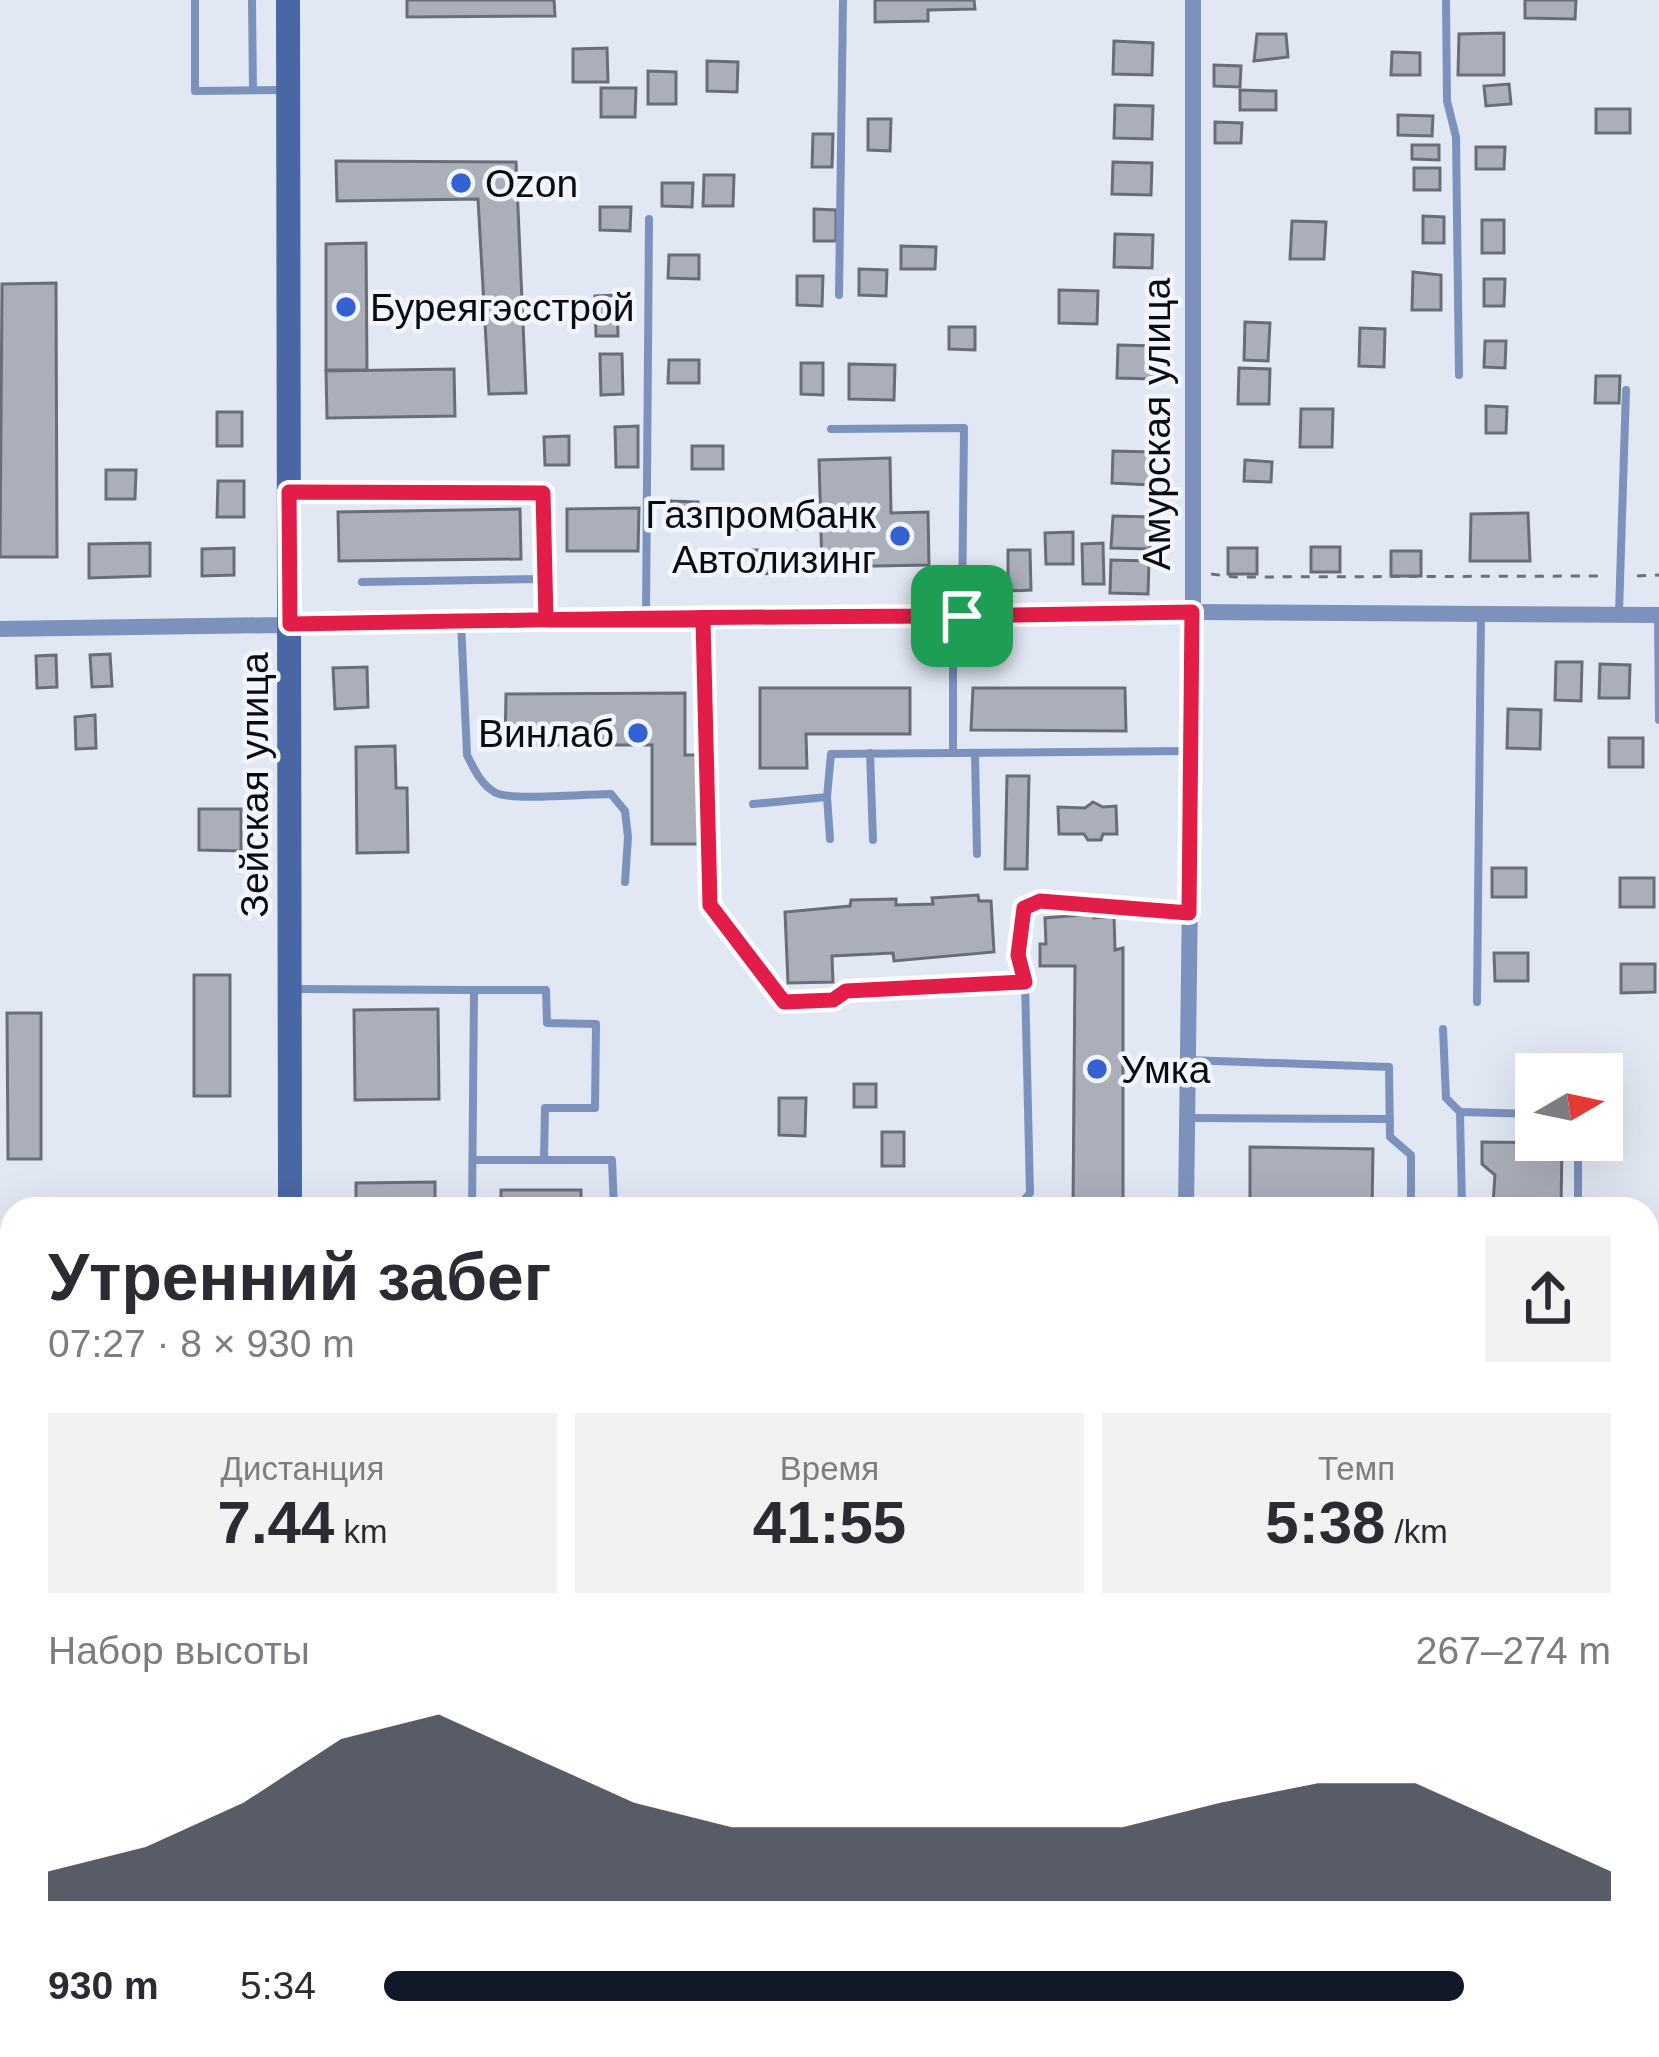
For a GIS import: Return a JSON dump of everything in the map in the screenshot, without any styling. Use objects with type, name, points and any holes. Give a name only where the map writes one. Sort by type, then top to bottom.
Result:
[{"type":"street","name":"Зейская улица","points":[[288,0],[290,1197]]},
{"type":"street","name":"Амурская улица","points":[[1186,1197],[1192,0]]},
{"type":"street","points":[[0,629],[1192,612],[1659,615]]},
{"type":"lane","points":[[195,0],[195,91],[288,90]]},
{"type":"lane","points":[[252,0],[253,90]]},
{"type":"lane","points":[[839,296],[843,0]]},
{"type":"lane","points":[[1445,0],[1447,101],[1456,137],[1459,375]]},
{"type":"lane","points":[[646,620],[649,219]]},
{"type":"lane","points":[[1619,614],[1626,390]]},
{"type":"lane","points":[[831,429],[964,428],[953,753]]},
{"type":"lane","points":[[289,492],[543,493],[546,620]]},
{"type":"lane","points":[[362,582],[544,579]]},
{"type":"lane","points":[[1477,1002],[1481,614]]},
{"type":"lane","points":[[1659,615],[1659,720]]},
{"type":"lane","points":[[703,620],[710,905],[784,1002],[833,1000],[846,991],[1025,982]]},
{"type":"lane","points":[[461,621],[467,755],[474,770],[500,796],[611,794],[626,811],[625,882]]},
{"type":"lane","points":[[830,838],[831,754],[1191,751]]},
{"type":"lane","points":[[870,753],[872,840]]},
{"type":"lane","points":[[976,753],[977,854]]},
{"type":"lane","points":[[753,804],[827,797]]},
{"type":"lane","points":[[1027,1197],[1025,982],[1018,955],[1024,908],[1040,901],[1189,913]]},
{"type":"lane","points":[[290,989],[546,991],[547,1023],[596,1024],[595,1108],[545,1108],[544,1160]]},
{"type":"lane","points":[[472,1197],[474,990]]},
{"type":"lane","points":[[1443,1029],[1446,1098],[1460,1112],[1515,1113]]},
{"type":"lane","points":[[1188,1060],[1388,1067],[1390,1137],[1411,1156],[1411,1197]]},
{"type":"lane","points":[[1460,1112],[1462,1197]]},
{"type":"lane","points":[[1187,1118],[1390,1119]]},
{"type":"lane","points":[[472,1160],[612,1160],[614,1197]]},
{"type":"lane","points":[[1578,1161],[1578,1197]]},
{"type":"path","points":[[1192,578],[1211,574],[1659,575]]},
{"type":"building","points":[[407,0],[554,0],[555,16],[407,17]]},
{"type":"building","points":[[875,0],[974,0],[975,9],[928,10],[928,21],[875,22]]},
{"type":"building","points":[[1525,0],[1576,0],[1575,19],[1525,18]]},
{"type":"building","points":[[1504,33],[1504,75],[1458,75],[1459,34]]},
{"type":"building","points":[[1257,34],[1286,34],[1288,57],[1254,61]]},
{"type":"building","points":[[1114,41],[1153,43],[1152,75],[1113,74]]},
{"type":"building","points":[[607,48],[608,82],[573,82],[573,49]]},
{"type":"building","points":[[1392,52],[1420,53],[1420,75],[1391,75]]},
{"type":"building","points":[[707,61],[738,62],[737,92],[707,91]]},
{"type":"building","points":[[1214,65],[1241,66],[1240,87],[1214,86]]},
{"type":"building","points":[[648,71],[676,72],[676,104],[648,104]]},
{"type":"building","points":[[1509,84],[1511,104],[1486,106],[1484,86]]},
{"type":"building","points":[[601,88],[636,88],[635,117],[601,117]]},
{"type":"building","points":[[1240,90],[1276,91],[1276,110],[1240,110]]},
{"type":"building","points":[[1115,105],[1153,106],[1152,139],[1114,138]]},
{"type":"building","points":[[1596,109],[1630,109],[1630,133],[1596,133]]},
{"type":"building","points":[[1398,115],[1433,116],[1432,136],[1398,135]]},
{"type":"building","points":[[868,119],[891,119],[890,151],[868,150]]},
{"type":"building","points":[[1215,122],[1242,123],[1241,143],[1215,143]]},
{"type":"building","points":[[813,134],[833,134],[832,167],[812,167]]},
{"type":"building","points":[[1412,145],[1439,145],[1439,160],[1412,159]]},
{"type":"building","points":[[1476,147],[1505,147],[1504,169],[1476,169]]},
{"type":"building","points":[[336,161],[516,162],[526,393],[489,394],[478,199],[337,201]]},
{"type":"building","points":[[1113,162],[1152,163],[1151,195],[1112,194]]},
{"type":"building","points":[[1414,168],[1440,168],[1440,190],[1414,190]]},
{"type":"building","points":[[704,175],[734,175],[733,206],[703,206]]},
{"type":"building","points":[[662,183],[693,183],[692,207],[662,206]]},
{"type":"building","points":[[600,207],[631,207],[630,231],[600,230]]},
{"type":"building","points":[[814,209],[836,210],[836,241],[814,241]]},
{"type":"building","points":[[1423,216],[1444,217],[1444,243],[1423,243]]},
{"type":"building","points":[[1482,220],[1504,220],[1504,253],[1482,253]]},
{"type":"building","points":[[1292,221],[1326,222],[1324,259],[1290,259]]},
{"type":"building","points":[[1115,234],[1153,235],[1152,268],[1114,267]]},
{"type":"building","name":"Буреягэсстрой","points":[[366,243],[367,370],[326,370],[326,244]]},
{"type":"building","points":[[901,246],[936,247],[935,269],[901,269]]},
{"type":"building","points":[[669,255],[699,255],[699,279],[668,278]]},
{"type":"building","points":[[859,269],[887,270],[886,296],[859,295]]},
{"type":"building","points":[[1413,272],[1441,275],[1441,310],[1412,310]]},
{"type":"building","points":[[797,276],[823,276],[822,306],[797,305]]},
{"type":"building","points":[[1484,279],[1505,279],[1504,306],[1484,306]]},
{"type":"building","points":[[56,283],[57,557],[0,557],[2,284]]},
{"type":"building","points":[[1059,290],[1098,291],[1097,324],[1059,323]]},
{"type":"building","points":[[617,295],[618,336],[596,336],[595,296]]},
{"type":"building","points":[[1245,322],[1270,323],[1268,361],[1244,360]]},
{"type":"building","points":[[949,327],[975,327],[975,350],[949,349]]},
{"type":"building","points":[[1360,328],[1385,329],[1384,367],[1359,366]]},
{"type":"building","points":[[1485,341],[1506,341],[1505,368],[1484,367]]},
{"type":"building","points":[[1118,345],[1156,346],[1155,379],[1117,378]]},
{"type":"building","points":[[600,354],[622,354],[623,394],[601,395]]},
{"type":"building","points":[[669,360],[699,360],[699,383],[668,383]]},
{"type":"building","points":[[801,363],[823,363],[823,395],[801,394]]},
{"type":"building","points":[[849,364],[895,365],[894,400],[849,399]]},
{"type":"building","points":[[1239,368],[1270,369],[1269,404],[1238,404]]},
{"type":"building","points":[[454,369],[455,416],[327,418],[326,371]]},
{"type":"building","points":[[1596,376],[1620,376],[1619,403],[1595,403]]},
{"type":"building","points":[[1486,406],[1507,407],[1506,433],[1486,433]]},
{"type":"building","points":[[1301,409],[1333,409],[1332,447],[1300,447]]},
{"type":"building","points":[[217,412],[242,412],[242,446],[217,446]]},
{"type":"building","points":[[638,426],[638,467],[616,467],[615,427]]},
{"type":"building","points":[[569,436],[569,465],[545,465],[544,437]]},
{"type":"building","points":[[692,446],[723,446],[723,469],[692,469]]},
{"type":"building","points":[[1113,451],[1152,452],[1151,485],[1112,483]]},
{"type":"building","points":[[890,458],[891,513],[928,512],[929,565],[822,567],[819,460]]},
{"type":"building","points":[[1245,460],[1272,462],[1271,482],[1244,481]]},
{"type":"building","points":[[106,470],[136,470],[135,499],[106,499]]},
{"type":"building","points":[[218,481],[244,481],[244,517],[217,517]]},
{"type":"building","points":[[668,501],[698,502],[698,525],[668,524]]},
{"type":"building","points":[[639,508],[638,551],[567,551],[567,509]]},
{"type":"building","points":[[520,509],[521,559],[339,561],[338,512]]},
{"type":"building","points":[[776,510],[801,511],[801,529],[775,528]]},
{"type":"building","points":[[1528,513],[1530,561],[1470,561],[1471,514]]},
{"type":"building","points":[[1113,516],[1151,517],[1150,549],[1111,548]]},
{"type":"building","points":[[1073,532],[1073,564],[1046,564],[1045,533]]},
{"type":"building","points":[[150,543],[150,576],[89,578],[89,544]]},
{"type":"building","points":[[1103,543],[1104,584],[1083,584],[1082,544]]},
{"type":"building","points":[[1311,547],[1340,547],[1340,572],[1311,572]]},
{"type":"building","points":[[234,548],[234,575],[202,576],[202,549]]},
{"type":"building","points":[[1228,548],[1257,548],[1257,574],[1228,574]]},
{"type":"building","points":[[750,550],[780,550],[780,574],[750,573]]},
{"type":"building","points":[[1008,550],[1030,550],[1031,590],[1008,591]]},
{"type":"building","points":[[1391,551],[1421,551],[1421,576],[1391,576]]},
{"type":"building","points":[[1111,560],[1149,561],[1148,594],[1110,593]]},
{"type":"building","points":[[110,654],[112,686],[92,687],[90,655]]},
{"type":"building","points":[[56,655],[57,687],[37,688],[36,656]]},
{"type":"building","points":[[1556,662],[1582,662],[1581,701],[1555,700]]},
{"type":"building","points":[[1600,664],[1630,665],[1629,698],[1599,698]]},
{"type":"building","points":[[367,667],[368,707],[335,709],[333,668]]},
{"type":"building","points":[[760,688],[910,688],[910,734],[806,734],[807,768],[760,768]]},
{"type":"building","points":[[973,688],[1125,688],[1126,731],[971,730]]},
{"type":"building","points":[[685,693],[685,755],[697,755],[698,844],[652,844],[652,745],[505,745],[506,694]]},
{"type":"building","points":[[1508,709],[1541,710],[1540,749],[1507,748]]},
{"type":"building","points":[[95,715],[96,748],[76,749],[75,717]]},
{"type":"building","points":[[1609,738],[1643,738],[1643,767],[1609,767]]},
{"type":"building","points":[[395,746],[396,788],[407,788],[408,852],[357,853],[356,747]]},
{"type":"building","points":[[1007,776],[1029,776],[1027,869],[1005,869]]},
{"type":"building","points":[[1093,802],[1116,806],[1117,834],[1088,840],[1084,834],[1059,834],[1058,807],[1085,808]]},
{"type":"building","points":[[199,809],[241,809],[241,851],[199,850]]},
{"type":"building","points":[[1492,868],[1526,868],[1526,897],[1492,897]]},
{"type":"building","points":[[1620,878],[1654,878],[1654,907],[1620,907]]},
{"type":"building","points":[[978,895],[979,901],[991,901],[994,952],[894,961],[893,953],[832,956],[833,982],[788,983],[785,912],[850,906],[851,900],[933,904],[932,898]]},
{"type":"building","points":[[1114,916],[1115,950],[1123,948],[1123,1197],[1073,1197],[1075,966],[1040,966],[1040,944],[1046,944],[1045,918]]},
{"type":"building","points":[[1494,953],[1528,953],[1528,981],[1495,981]]},
{"type":"building","points":[[1621,964],[1655,964],[1655,992],[1621,993]]},
{"type":"building","points":[[194,975],[230,975],[230,1096],[194,1096]]},
{"type":"building","points":[[438,1009],[439,1099],[355,1100],[354,1010]]},
{"type":"building","points":[[7,1013],[41,1013],[41,1159],[8,1159]]},
{"type":"building","points":[[854,1084],[876,1084],[876,1107],[854,1107]]},
{"type":"building","points":[[779,1098],[806,1098],[805,1136],[779,1135]]},
{"type":"building","points":[[882,1132],[904,1132],[904,1166],[882,1166]]},
{"type":"building","points":[[1482,1142],[1515,1142],[1515,1161],[1562,1161],[1561,1197],[1493,1197],[1495,1175],[1482,1164]]},
{"type":"building","points":[[1250,1147],[1373,1149],[1372,1197],[1250,1197]]},
{"type":"building","points":[[435,1182],[435,1197],[356,1197],[356,1183]]},
{"type":"building","points":[[501,1190],[581,1190],[581,1197],[501,1197]]},
{"type":"place","name":"Ozon","points":[[461,183]]},
{"type":"place","name":"Буреягэсстрой","points":[[346,307]]},
{"type":"place","name":"Газпромбанк Автолизинг","points":[[900,536]]},
{"type":"place","name":"Винлаб","points":[[638,733]]},
{"type":"place","name":"Умка","points":[[1097,1069]]},
{"type":"route","points":[[962,616],[703,620],[461,621],[290,624],[289,492],[543,493],[546,620],[703,620],[710,905],[784,1002],[833,1000],[846,991],[1025,982],[1018,955],[1024,908],[1040,901],[1189,913],[1192,612],[962,616]]}]
